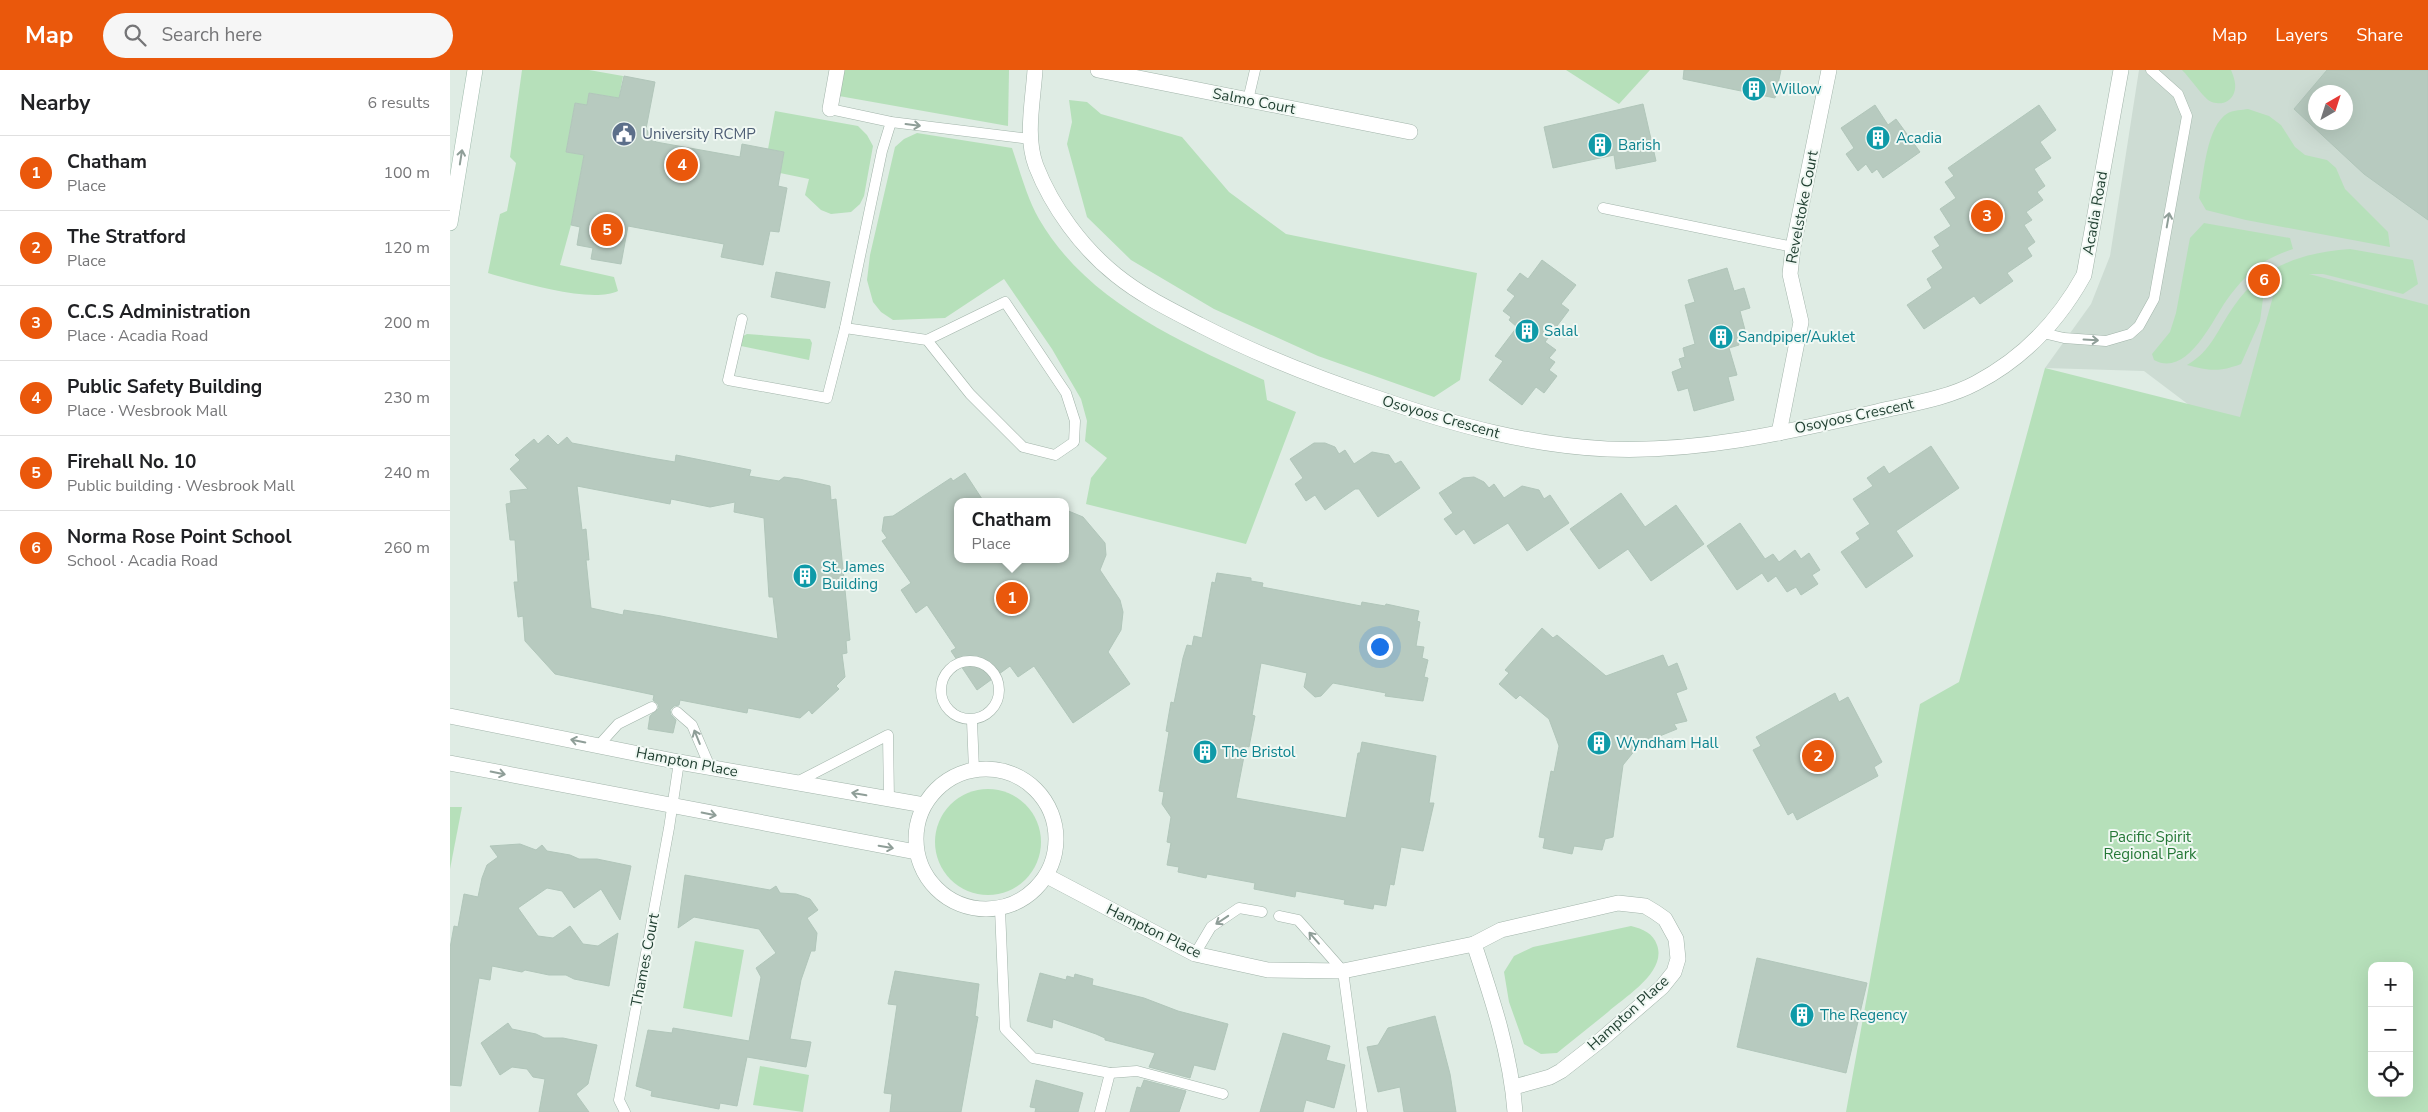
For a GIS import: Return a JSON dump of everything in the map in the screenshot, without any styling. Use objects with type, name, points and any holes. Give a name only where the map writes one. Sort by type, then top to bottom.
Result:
[{"type":"street","points":[[450,223],[475,70]]},
{"type":"street","points":[[830,109],[837,70]]},
{"type":"street","name":"Osoyoos Crescent","points":[[1035,70],[1030,139],[1036,165],[1057,206],[1072,228],[1093,255],[1116,275],[1140,292],[1210,330],[1309,375],[1457,425],[1522,439],[1564,445],[1609,449],[1694,447],[1779,433],[1938,398],[1973,385],[2002,368],[2040,338]]},
{"type":"street","name":"Salmo Court","points":[[1098,70],[1410,132]]},
{"type":"street","name":"Revelstoke Court","points":[[1779,433],[1801,322],[1790,274],[1793,247],[1829,70]]},
{"type":"street","name":"Acadia Road","points":[[2040,338],[2068,304],[2084,275],[2121,70]]},
{"type":"street","name":"Hampton Place","points":[[450,716],[679,762],[924,805]]},
{"type":"street","points":[[450,764],[916,852]]},
{"type":"street","points":[[991,769],[1008,772],[1023,779],[1040,794],[1052,812],[1057,833],[1055,856],[1047,876],[1035,891],[1019,903],[1000,909],[978,910],[956,904],[938,891],[924,873],[916,852],[916,828],[924,805],[937,788],[954,776],[974,770],[991,769]]},
{"type":"street","name":"Hampton Place","points":[[1047,876],[1195,954],[1268,970],[1343,971],[1474,944],[1501,930],[1618,903],[1645,906],[1665,919],[1676,939],[1678,959],[1674,972],[1662,987],[1602,1039],[1561,1071],[1550,1077],[1514,1087]]},
{"type":"street","points":[[1474,944],[1488,985],[1514,1087],[1515,1112]]},
{"type":"lane","points":[[1248,100],[1255,70]]},
{"type":"lane","points":[[2040,338],[2106,341],[2119,339],[2130,334],[2139,326],[2154,299],[2187,116],[2178,94],[2151,70]]},
{"type":"lane","points":[[830,109],[891,122],[1030,139]]},
{"type":"lane","points":[[742,319],[728,380],[827,398],[845,328],[882,151],[891,122]]},
{"type":"lane","points":[[1603,208],[1793,247]]},
{"type":"lane","points":[[845,328],[927,340],[1005,302],[1066,393],[1074,421],[1074,442],[1055,455],[1022,448],[970,394],[927,340]]},
{"type":"lane","points":[[966,661],[977,661],[989,667],[998,680],[1000,695],[995,707],[988,715],[972,720],[957,717],[946,708],[941,696],[942,681],[949,669],[958,663],[966,661]]},
{"type":"lane","points":[[599,746],[618,724],[652,707]]},
{"type":"lane","points":[[677,712],[692,725],[710,767]]},
{"type":"lane","points":[[972,720],[974,770]]},
{"type":"lane","points":[[796,782],[888,735],[889,799]]},
{"type":"lane","name":"Thames Court","points":[[625,1112],[619,1100],[673,807],[679,762]]},
{"type":"lane","points":[[1195,954],[1211,926],[1239,908],[1262,912]]},
{"type":"lane","points":[[1000,909],[1005,1029],[1033,1058],[1110,1073],[1137,1071],[1223,1094]]},
{"type":"lane","points":[[1279,916],[1298,920],[1343,971],[1362,1112]]},
{"type":"lane","points":[[1100,1112],[1110,1073]]},
{"type":"shaded area","points":[[2139,70],[2428,70],[2428,472],[2197,411],[2144,371],[2045,368],[2091,304],[2110,256]]},
{"type":"green space","points":[[522,70],[589,70],[623,76],[619,98],[589,93],[587,105],[575,103],[566,152],[584,155],[571,225],[560,265],[614,277],[618,291],[591,295],[573,293],[536,286],[488,273],[500,214],[507,211],[516,163],[510,157]]},
{"type":"green space","points":[[843,70],[1009,70],[1008,126],[839,96]]},
{"type":"green space","points":[[1566,70],[1650,70],[1619,104]]},
{"type":"green space","points":[[2182,70],[2231,70],[2235,84],[2234,93],[2230,100],[2226,102],[2212,102],[2205,97]]},
{"type":"green space","points":[[1069,100],[1087,102],[1101,114],[1182,137],[1229,192],[1286,234],[1477,273],[1460,380],[1434,397],[1318,356],[1214,309],[1131,260],[1087,217],[1067,144],[1072,122]]},
{"type":"green space","points":[[2248,109],[2269,116],[2281,125],[2295,147],[2305,155],[2327,160],[2336,168],[2345,189],[2388,232],[2390,247],[2246,220],[2206,210],[2199,198],[2210,139],[2221,119],[2228,113]]},
{"type":"green space","points":[[775,111],[858,126],[867,135],[873,146],[864,196],[860,204],[851,212],[831,214],[821,210],[805,195],[809,179],[780,173],[784,152],[768,149]]},
{"type":"green space","points":[[917,133],[1012,148],[1027,193],[1039,219],[1059,248],[1083,274],[1109,296],[1138,316],[1169,334],[1264,380],[1267,400],[1296,412],[1246,544],[1086,504],[1091,478],[1107,458],[1085,441],[1087,421],[1081,399],[1052,349],[1004,279],[945,318],[893,320],[881,312],[873,302],[867,280],[870,255],[895,147],[904,139]]},
{"type":"green space","points":[[2204,223],[2290,238],[2293,249],[2267,260],[2250,273],[2231,294],[2206,333],[2188,355],[2177,361],[2166,363],[2154,360],[2152,354],[2170,332],[2176,313],[2190,238]]},
{"type":"green space","name":"Pacific Spirit Regional Park","points":[[2350,249],[2413,260],[2418,284],[2403,294],[2323,274],[2309,274],[2428,305],[2428,1112],[1846,1112],[1920,704],[1959,682],[2045,368],[2240,417],[2278,278],[2270,283],[2264,291],[2260,321],[2241,364],[2214,370],[2187,365],[2209,346],[2228,314],[2245,292],[2257,281],[2270,271],[2285,264],[2316,254]]},
{"type":"green space","points":[[747,334],[810,339],[812,343],[809,360],[741,346],[743,336]]},
{"type":"green space","points":[[988,789],[1008,793],[1025,805],[1037,822],[1041,842],[1037,862],[1025,879],[1008,891],[988,895],[968,891],[951,879],[939,862],[935,842],[939,822],[951,805],[968,793]]},
{"type":"green space","points":[[450,807],[462,807],[450,869]]},
{"type":"green space","points":[[1631,926],[1647,932],[1653,937],[1657,945],[1656,965],[1643,983],[1557,1053],[1541,1054],[1524,1044],[1509,1002],[1504,972],[1514,956],[1533,947]]},
{"type":"green space","points":[[695,941],[744,950],[732,1017],[683,1008]]},
{"type":"green space","points":[[760,1066],[809,1075],[803,1112],[753,1105]]},
{"type":"building","name":"Willow","points":[[1684,70],[1781,70],[1775,98],[1683,79]]},
{"type":"building","points":[[2327,70],[2428,70],[2428,220],[2364,174],[2317,130],[2353,130],[2353,85],[2314,85]]},
{"type":"building","points":[[624,76],[655,82],[646,129],[656,142],[740,157],[742,144],[784,152],[778,186],[787,188],[779,232],[770,231],[763,265],[721,257],[724,244],[628,226],[621,264],[591,259],[593,248],[577,245],[580,227],[571,225],[584,155],[566,152],[575,103],[587,105],[589,93],[619,98]]},
{"type":"building","points":[[2308,92],[2308,122],[2294,109]]},
{"type":"building","name":"Barish","points":[[1643,104],[1656,161],[1616,169],[1614,155],[1553,168],[1544,127]]},
{"type":"building","name":"Acadia","points":[[1875,105],[1888,125],[1896,119],[1920,152],[1883,178],[1877,169],[1872,173],[1866,164],[1858,171],[1846,154],[1854,148],[1841,128]]},
{"type":"building","points":[[2039,105],[2056,130],[2040,142],[2051,158],[2034,169],[2045,186],[2037,192],[2043,200],[2026,212],[2032,220],[2024,225],[2035,242],[2027,248],[2032,256],[2007,273],[2013,281],[1980,304],[1974,296],[1924,329],[1907,305],[1932,288],[1927,279],[1943,268],[1932,251],[1940,246],[1934,237],[1951,226],[1940,209],[1956,198],[1945,182],[1954,176],[1948,168]]},
{"type":"building","name":"Salal","points":[[1542,260],[1576,285],[1561,304],[1569,310],[1545,342],[1556,350],[1549,358],[1555,362],[1549,370],[1557,376],[1544,393],[1536,387],[1522,405],[1489,380],[1503,361],[1495,356],[1517,327],[1509,320],[1511,317],[1503,311],[1515,296],[1507,290],[1520,273],[1528,279]]},
{"type":"building","name":"Sandpiper/Auklet","points":[[1727,268],[1734,291],[1744,288],[1750,308],[1740,311],[1745,330],[1736,333],[1739,345],[1729,348],[1737,375],[1728,377],[1734,400],[1694,411],[1688,388],[1678,391],[1672,372],[1682,368],[1679,359],[1685,357],[1683,348],[1695,344],[1685,305],[1695,302],[1688,280]]},
{"type":"building","points":[[776,272],[830,282],[825,308],[771,297]]},
{"type":"building","name":"St. James Building","points":[[548,435],[558,445],[567,437],[572,443],[651,458],[675,462],[676,455],[751,470],[749,476],[779,481],[784,477],[830,486],[831,500],[836,499],[850,640],[846,641],[847,653],[842,654],[845,677],[836,686],[839,689],[812,714],[809,710],[800,718],[748,708],[747,713],[680,700],[679,705],[674,706],[670,710],[671,715],[676,720],[673,733],[648,729],[650,716],[659,708],[658,704],[653,700],[654,695],[555,674],[525,641],[523,616],[518,617],[514,582],[518,582],[515,540],[510,540],[506,504],[511,503],[510,491],[528,489],[510,469],[520,460],[515,455],[534,439],[538,444]],"holes":[[[577,486],[670,504],[671,499],[710,507],[735,502],[734,512],[764,518],[769,597],[773,597],[778,639],[661,616],[624,610],[623,615],[591,608],[586,560],[589,560],[586,529],[582,530]]]},
{"type":"building","points":[[1314,443],[1325,443],[1335,447],[1339,454],[1345,450],[1354,464],[1372,452],[1389,455],[1395,464],[1401,461],[1420,488],[1378,517],[1359,489],[1355,489],[1325,510],[1315,495],[1306,501],[1295,484],[1303,478],[1290,459]]},
{"type":"building","points":[[1931,446],[1959,488],[1896,531],[1913,556],[1866,588],[1841,552],[1860,539],[1856,533],[1870,524],[1853,499],[1873,486],[1867,478],[1884,466],[1889,474]]},
{"type":"building","points":[[965,473],[981,498],[954,498],[954,563],[1069,563],[1069,511],[1083,517],[1105,543],[1106,555],[1100,570],[1120,600],[1123,612],[1121,630],[1108,652],[1130,684],[1073,723],[1034,666],[1018,677],[1010,666],[977,690],[951,651],[956,648],[927,605],[916,613],[901,590],[911,583],[882,541],[887,538],[882,531],[884,517],[893,516],[951,478],[953,481]]},
{"type":"building","points":[[1474,477],[1484,482],[1489,488],[1494,484],[1504,498],[1522,486],[1539,490],[1544,499],[1550,495],[1569,523],[1527,551],[1508,523],[1474,544],[1464,529],[1456,535],[1444,519],[1453,513],[1439,493],[1463,478]]},
{"type":"building","points":[[1621,493],[1645,527],[1676,505],[1704,544],[1651,581],[1628,549],[1599,569],[1570,529]]},
{"type":"building","points":[[1740,523],[1765,559],[1773,554],[1779,562],[1795,550],[1801,559],[1809,553],[1820,570],[1812,575],[1818,584],[1801,595],[1796,587],[1787,592],[1776,576],[1768,582],[1762,573],[1737,590],[1707,546]]},
{"type":"building","name":"The Bristol","points":[[1217,573],[1251,578],[1251,581],[1263,583],[1262,587],[1361,606],[1362,602],[1385,606],[1386,604],[1419,611],[1417,621],[1420,622],[1416,646],[1424,647],[1422,658],[1428,660],[1424,677],[1428,678],[1423,701],[1385,696],[1386,693],[1333,683],[1321,696],[1315,697],[1304,687],[1307,673],[1261,663],[1252,715],[1255,716],[1249,747],[1246,746],[1236,798],[1346,818],[1358,753],[1360,753],[1362,742],[1436,756],[1429,803],[1434,803],[1423,851],[1401,847],[1394,885],[1390,884],[1386,906],[1374,904],[1373,909],[1344,904],[1345,900],[1296,891],[1295,897],[1254,889],[1255,883],[1207,874],[1206,878],[1178,872],[1179,867],[1167,865],[1171,843],[1167,842],[1171,817],[1162,804],[1164,792],[1159,791],[1169,732],[1166,731],[1171,702],[1174,703],[1187,645],[1192,646],[1194,636],[1202,638],[1212,582],[1215,583]]},
{"type":"building","name":"Wyndham Hall","points":[[1542,628],[1553,638],[1557,635],[1606,676],[1663,655],[1668,667],[1677,663],[1687,689],[1676,693],[1687,721],[1674,724],[1677,729],[1640,744],[1623,765],[1613,837],[1605,839],[1602,850],[1574,846],[1572,854],[1543,848],[1545,838],[1539,837],[1551,771],[1554,772],[1559,746],[1549,719],[1520,695],[1516,699],[1499,684],[1509,673],[1505,670]]},
{"type":"building","points":[[1835,693],[1839,702],[1848,697],[1882,762],[1874,767],[1878,776],[1797,820],[1793,812],[1788,815],[1753,750],[1761,746],[1756,737]]},
{"type":"building","points":[[520,844],[536,850],[542,845],[547,851],[570,855],[579,859],[597,859],[631,866],[620,920],[601,889],[574,908],[562,891],[547,888],[518,908],[538,936],[553,938],[570,926],[583,944],[598,946],[618,933],[609,986],[574,979],[566,975],[549,975],[525,970],[522,972],[492,966],[490,980],[479,978],[461,1086],[450,1085],[450,948],[454,926],[458,927],[464,894],[478,897],[487,865],[498,857],[490,846]]},
{"type":"building","points":[[685,875],[770,890],[776,886],[780,893],[796,894],[810,899],[818,910],[807,918],[817,933],[815,951],[811,951],[801,980],[790,1039],[811,1042],[806,1067],[747,1057],[737,1106],[720,1103],[719,1109],[651,1096],[652,1091],[636,1086],[648,1030],[672,1033],[673,1028],[749,1041],[761,977],[756,968],[776,953],[759,929],[694,917],[678,928]]},
{"type":"building","name":"The Regency","points":[[1757,958],[1867,983],[1846,1073],[1737,1047]]},
{"type":"building","points":[[895,971],[979,984],[975,1016],[978,1017],[961,1112],[890,1112],[892,1094],[884,1093],[897,1005],[888,1004]]},
{"type":"building","points":[[1040,973],[1066,980],[1067,976],[1074,978],[1075,974],[1093,979],[1092,985],[1144,998],[1178,1011],[1228,1024],[1215,1070],[1194,1065],[1190,1078],[1149,1067],[1155,1053],[1105,1040],[1105,1038],[1096,1034],[1053,1019],[1052,1028],[1027,1021]]},
{"type":"building","points":[[1435,1016],[1450,1074],[1456,1112],[1404,1112],[1400,1087],[1378,1092],[1367,1047],[1378,1045],[1388,1028]]},
{"type":"building","points":[[508,1023],[512,1029],[536,1034],[544,1038],[563,1038],[597,1045],[588,1084],[576,1094],[589,1112],[539,1112],[545,1079],[533,1077],[527,1069],[512,1067],[500,1075],[481,1043]]},
{"type":"building","points":[[1283,1033],[1330,1046],[1326,1060],[1345,1065],[1334,1108],[1306,1100],[1303,1112],[1260,1112]]},
{"type":"building","points":[[1036,1080],[1083,1093],[1078,1112],[1035,1112],[1036,1108],[1030,1107]]},
{"type":"building","points":[[1144,1080],[1186,1091],[1179,1112],[1130,1112],[1137,1087],[1141,1088]]},
{"type":"place","name":"Willow","points":[[1754,89]]},
{"type":"place","name":"University RCMP","points":[[624,134]]},
{"type":"place","name":"Acadia","points":[[1878,138]]},
{"type":"place","name":"Barish","points":[[1600,145]]},
{"type":"place","name":"Public Safety Building","points":[[682,165]]},
{"type":"place","name":"C.C.S Administration","points":[[1987,216]]},
{"type":"place","name":"Firehall No. 10","points":[[607,230]]},
{"type":"place","name":"Norma Rose Point School","points":[[2264,280]]},
{"type":"place","name":"Salal","points":[[1527,331]]},
{"type":"place","name":"Sandpiper/Auklet","points":[[1721,337]]},
{"type":"place","name":"St. James Building","points":[[805,576]]},
{"type":"place","name":"Chatham","points":[[1012,598]]},
{"type":"place","name":"Wyndham Hall","points":[[1599,743]]},
{"type":"place","name":"The Bristol","points":[[1205,752]]},
{"type":"place","name":"The Stratford","points":[[1818,756]]},
{"type":"place","name":"The Regency","points":[[1802,1015]]}]
